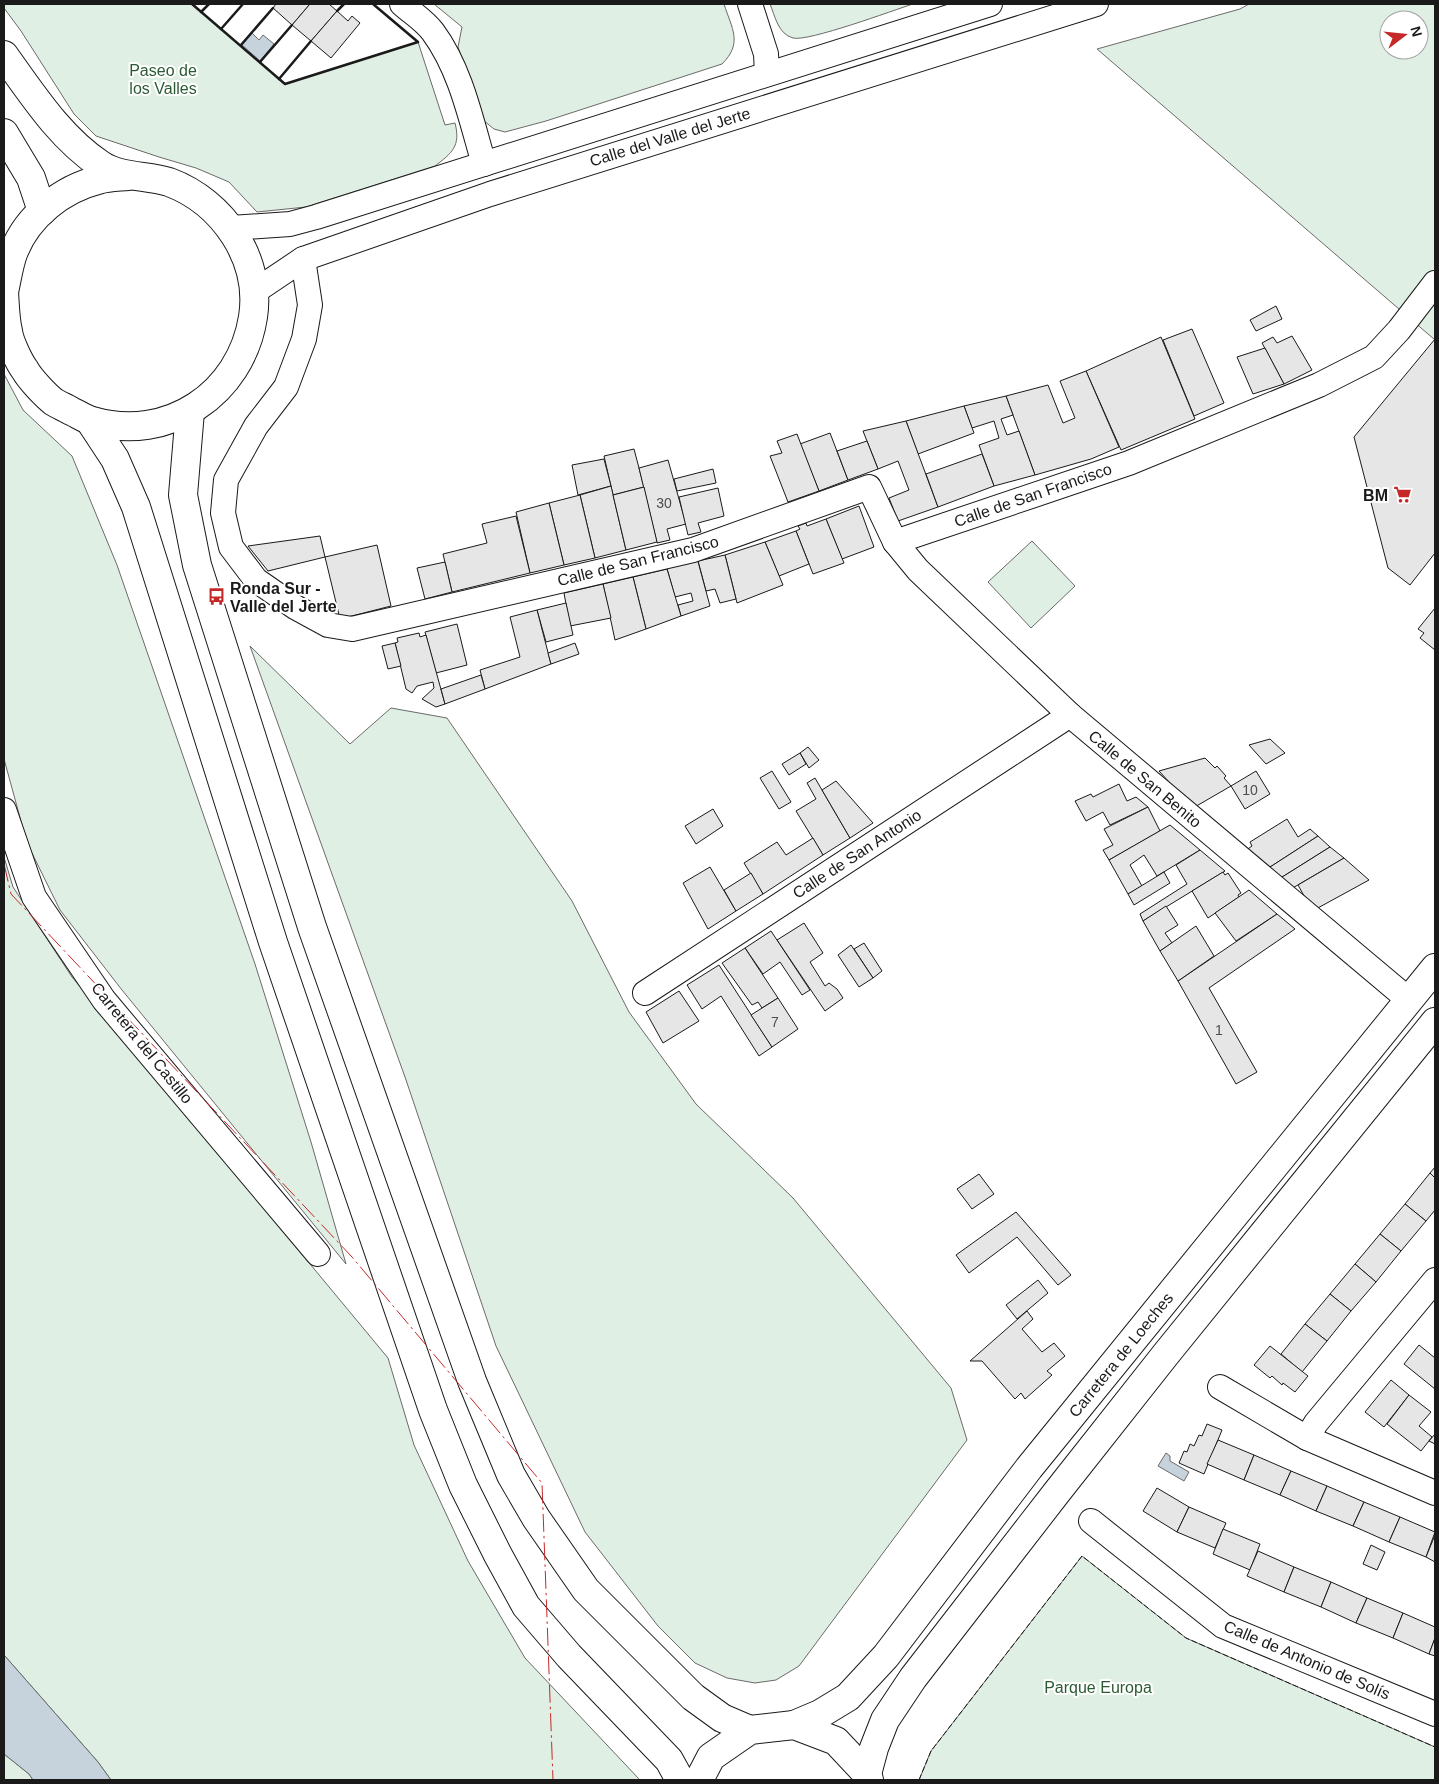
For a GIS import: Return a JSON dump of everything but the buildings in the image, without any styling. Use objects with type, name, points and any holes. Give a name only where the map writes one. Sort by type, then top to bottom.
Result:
[{"type":"main road","points":[[4,55],[39,104],[74,144],[103,166],[130,175],[168,182],[203,200],[231,228],[242,248],[250,269],[254,292],[254,316],[248,339],[239,361],[226,380],[210,397],[190,411],[167,421],[141,426],[115,426],[90,421],[54,401],[25,371],[8,334],[4,292],[9,249],[42,211],[68,192],[90,182],[98,179],[130,175]]},
{"type":"main road","points":[[4,133],[30,178],[42,211]]},
{"type":"main road","points":[[190,411],[183,495],[197,565],[312,927],[472,1381],[511,1475],[536,1518],[586,1590],[693,1697],[722,1718],[750,1730]]},
{"type":"main road","points":[[90,421],[115,459],[136,507],[276,951],[433,1410],[464,1485],[498,1555],[526,1606],[570,1656],[669,1760],[680,1780]]},
{"type":"main road","name":"Carretera de Loeches","points":[[794,1725],[820,1714],[848,1697],[886,1656],[1029,1468],[1435,968]]},
{"type":"main road","points":[[868,1777],[874,1748],[885,1720],[912,1678],[1148,1377],[1435,1022]]},
{"type":"main road","points":[[699,1780],[711,1757],[750,1730],[794,1725],[836,1741],[868,1777]]},
{"type":"street","points":[[402,4],[432,30],[444,49],[461,86],[484,164]]},
{"type":"street","points":[[750,4],[766,54],[768,74]]},
{"type":"street","name":"Calle del Valle del Jerte","points":[[231,228],[276,226],[316,217],[990,4]]},
{"type":"street","name":"Calle del Valle del Jerte","points":[[254,292],[303,259],[532,181],[1096,4]]},
{"type":"street","name":"Calle de San Francisco","points":[[303,259],[310,305],[304,339],[286,387],[256,426],[226,480],[224,513],[230,547],[256,580],[295,607],[328,625],[352,629],[693,550],[869,487],[895,542],[1129,463],[1319,385],[1374,356],[1399,330],[1435,283]]},
{"type":"street","name":"Calle de San Benito","points":[[895,542],[918,570],[1070,715],[1409,1000]]},
{"type":"street","name":"Calle de San Antonio","points":[[645,993],[1070,715]]},
{"type":"street","name":"Carretera del Castillo","points":[[4,810],[34,897],[104,1000],[318,1254]]},
{"type":"street","points":[[1307,1438],[1316,1424],[1435,1280]]},
{"type":"street","points":[[1220,1387],[1307,1438],[1435,1493]]},
{"type":"street","name":"Calle de Antonio de Solís","points":[[1091,1521],[1223,1626],[1435,1714]]},
{"type":"green space","name":"Paseo de los Valles","points":[[4,4],[192,4],[285,84],[418,42],[445,125],[455,123],[457,131],[456,143],[450,153],[435,166],[306,207],[257,212],[229,182],[196,168],[96,136],[74,114],[21,31],[4,8]]},
{"type":"green space","points":[[434,4],[724,4],[732,28],[734,42],[732,49],[722,64],[546,121],[505,132],[494,129],[483,120],[458,47],[462,27]]},
{"type":"green space","points":[[770,4],[913,4],[833,31],[802,38],[793,38],[780,29]]},
{"type":"green space","points":[[1249,4],[1435,4],[1435,340],[1097,49],[1240,9]]},
{"type":"green space","points":[[4,374],[23,410],[72,456],[117,565],[255,964],[311,1142],[346,1264],[122,990],[60,910],[27,843],[4,759]]},
{"type":"green space","points":[[1032,541],[1075,586],[1031,628],[988,582]]},
{"type":"green space","points":[[250,646],[350,744],[391,708],[447,718],[572,901],[629,1012],[696,1104],[793,1198],[951,1388],[967,1440],[799,1666],[776,1680],[755,1683],[727,1678],[695,1663],[658,1626],[585,1532],[496,1346],[405,1077]]},
{"type":"green space","points":[[4,857],[13,887],[72,977],[388,1358],[414,1445],[468,1561],[525,1658],[640,1780],[111,1780],[98,1762],[4,1655]]},
{"type":"green space","name":"Parque Europa","points":[[1082,1556],[1186,1638],[1435,1747],[1435,1780],[919,1780],[931,1751]]},
{"type":"green space","points":[[4,1754],[29,1774],[33,1780],[4,1780]]},
{"type":"shaded area","points":[[252,33],[259,40],[263,35],[274,44],[260,61],[242,45]]},
{"type":"shaded area","points":[[1166,1453],[1170,1456],[1170,1461],[1189,1472],[1184,1481],[1158,1466]]},
{"type":"shaded area","points":[[4,1655],[98,1762],[111,1780],[33,1780],[29,1774],[4,1754]]},
{"type":"fence","points":[[919,1780],[931,1751],[1082,1556],[1186,1638],[1435,1747]]},
{"type":"wall","points":[[192,4],[285,84],[418,42],[373,4]]},
{"type":"wall","points":[[201,12],[209,4]]},
{"type":"wall","points":[[221,29],[243,4]]},
{"type":"wall","points":[[337,11],[344,4]]},
{"type":"wall","points":[[241,45],[273,8]]},
{"type":"wall","points":[[260,62],[292,25]]},
{"type":"wall","points":[[279,79],[311,41]]},
{"type":"power","points":[[4,864],[11,894],[352,1257],[542,1483],[553,1780]]},
{"type":"place","name":"BM","points":[[1402,495]]},
{"type":"place","name":"Ronda Sur - Valle del Jerte","points":[[216,597]]}]
